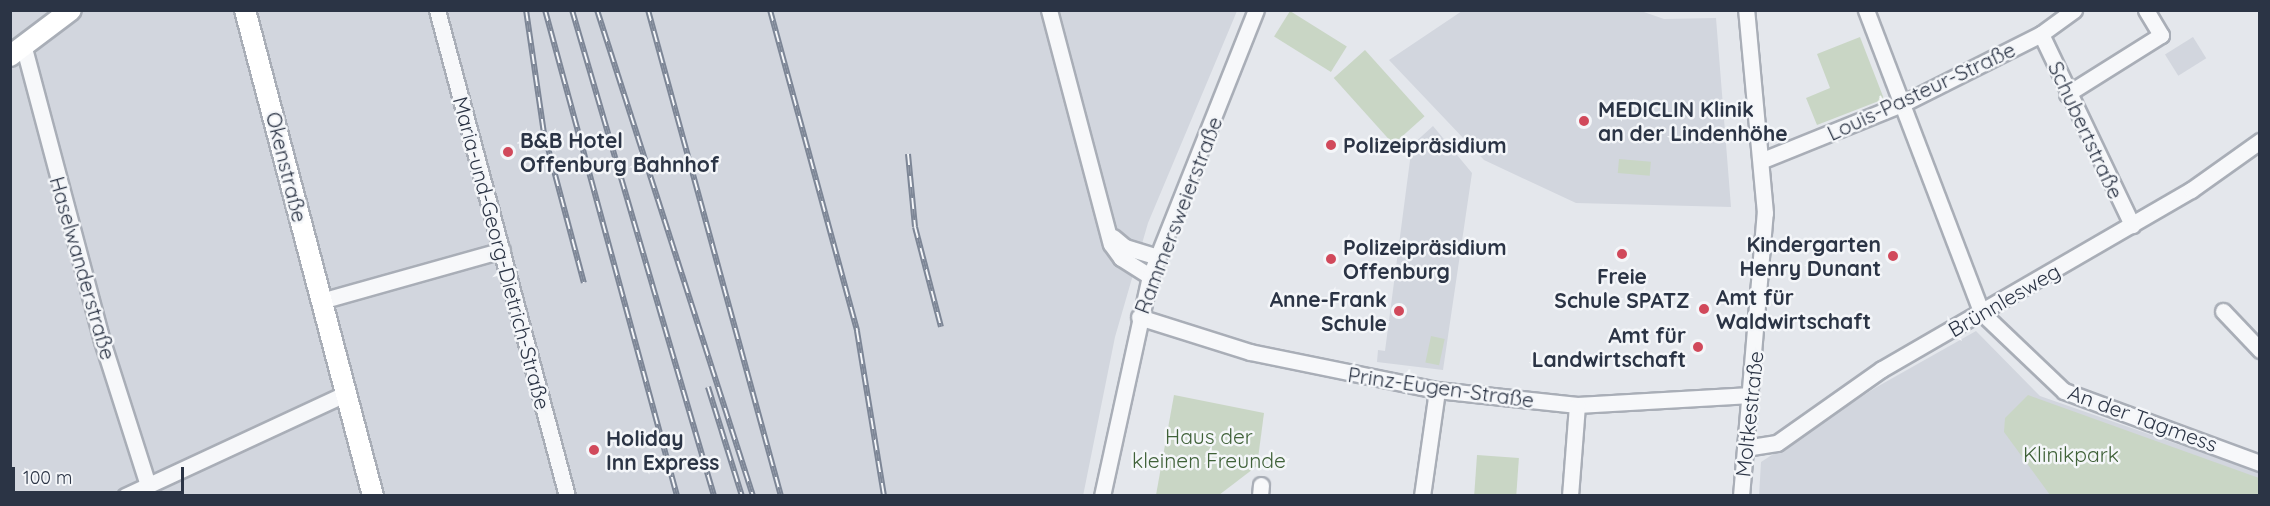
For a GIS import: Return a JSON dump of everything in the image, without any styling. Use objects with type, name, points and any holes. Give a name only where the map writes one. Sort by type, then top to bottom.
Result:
[{"type":"main road","points":[[17,52],[71,10]]},
{"type":"main road","name":"Okenstraße","points":[[245,10],[253,33],[373,495]]},
{"type":"main road","name":"Okenstraße","points":[[250,10],[253,33]]},
{"type":"street","name":"Maria-und-Georg-Dietrich-Straße","points":[[437,10],[567,495]]},
{"type":"street","points":[[1049,10],[1109,233],[1121,258],[1150,276]]},
{"type":"street","name":"Rammersweierstraße","points":[[1102,495],[1138,317],[1150,276],[1256,10]]},
{"type":"street","name":"Moltkestraße","points":[[1741,495],[1765,223],[1763,160],[1746,10]]},
{"type":"street","points":[[1866,10],[1904,103],[1982,313]]},
{"type":"street","name":"Louis-Pasteur-Straße","points":[[1763,160],[1904,103],[2041,34],[2074,10]]},
{"type":"street","points":[[2067,94],[2161,35],[2146,10]]},
{"type":"street","name":"Schubertstraße","points":[[2041,34],[2067,94],[2132,225]]},
{"type":"street","name":"Haselwanderstraße","points":[[17,52],[99,330],[148,485]]},
{"type":"street","name":"Brünnlesweg","points":[[1745,448],[1777,443],[1882,369],[2132,225],[2259,141]]},
{"type":"street","points":[[1109,233],[1125,247],[1158,257]]},
{"type":"street","points":[[321,301],[502,250]]},
{"type":"street","points":[[2223,311],[2259,350]]},
{"type":"street","name":"An der Tagmess","points":[[1982,313],[2064,391],[2259,463]]},
{"type":"street","name":"Prinz-Eugen-Straße","points":[[1138,317],[1250,352],[1437,390],[1577,405],[1751,395]]},
{"type":"street","points":[[1422,495],[1437,390]]},
{"type":"street","points":[[125,495],[345,394]]},
{"type":"street","points":[[1569,495],[1577,405]]},
{"type":"shaded area","name":"MEDICLIN Klinik an der Lindenhöhe","points":[[1638,10],[1664,19],[1716,18],[1731,207],[1576,203],[1484,160],[1389,60],[1462,11]]},
{"type":"shaded area","points":[[10,11],[1237,11],[1148,223],[1115,337],[1083,496],[11,495]]},
{"type":"shaded area","points":[[2193,37],[2206,58],[2178,76],[2165,54]]},
{"type":"shaded area","points":[[1433,126],[1472,173],[1443,370],[1377,362],[1378,350],[1385,351],[1412,145]]},
{"type":"shaded area","points":[[1976,331],[2040,396],[2260,473],[2259,496],[1759,496],[1761,462],[1875,388]]},
{"type":"green space","points":[[1290,11],[1347,47],[1331,72],[1274,36]]},
{"type":"green space","points":[[1860,37],[1884,99],[1817,125],[1806,98],[1830,88],[1817,54]]},
{"type":"green space","points":[[1365,50],[1425,116],[1393,144],[1334,78]]},
{"type":"green space","points":[[1619,159],[1651,162],[1650,176],[1618,173]]},
{"type":"green space","points":[[1431,336],[1445,339],[1439,365],[1425,362]]},
{"type":"green space","name":"Haus der kleinen Freunde","points":[[1174,395],[1264,413],[1257,466],[1219,495],[1156,495]]},
{"type":"green space","name":"Klinikpark","points":[[2028,395],[2259,478],[2259,495],[2050,495],[2004,432],[2005,418]]},
{"type":"green space","points":[[1477,455],[1519,458],[1516,496],[1474,495]]},
{"type":"railway","points":[[526,10],[544,133],[584,283]]},
{"type":"railway","points":[[545,10],[677,496]]},
{"type":"railway","points":[[572,10],[714,496]]},
{"type":"railway","points":[[597,10],[753,496]]},
{"type":"railway","points":[[648,10],[781,496]]},
{"type":"railway","points":[[770,10],[857,331],[884,496]]},
{"type":"railway","points":[[908,154],[915,227],[941,327]]},
{"type":"railway","points":[[708,387],[742,496]]},
{"type":"place","name":"MEDICLIN Klinik an der Lindenhöhe","points":[[1584,121]]},
{"type":"place","name":"Polizeipräsidium","points":[[1331,145]]},
{"type":"place","name":"B&B Hotel Offenburg Bahnhof","points":[[508,152]]},
{"type":"place","name":"Freie Schule SPATZ","points":[[1622,254]]},
{"type":"place","name":"Kindergarten Henry Dunant","points":[[1893,256]]},
{"type":"place","name":"Polizeipräsidium Offenburg","points":[[1331,259]]},
{"type":"place","name":"Amt für Waldwirtschaft","points":[[1704,309]]},
{"type":"place","name":"Anne-Frank Schule","points":[[1399,311]]},
{"type":"place","name":"Amt für Landwirtschaft","points":[[1698,347]]},
{"type":"place","name":"Holiday Inn Express","points":[[594,450]]}]
